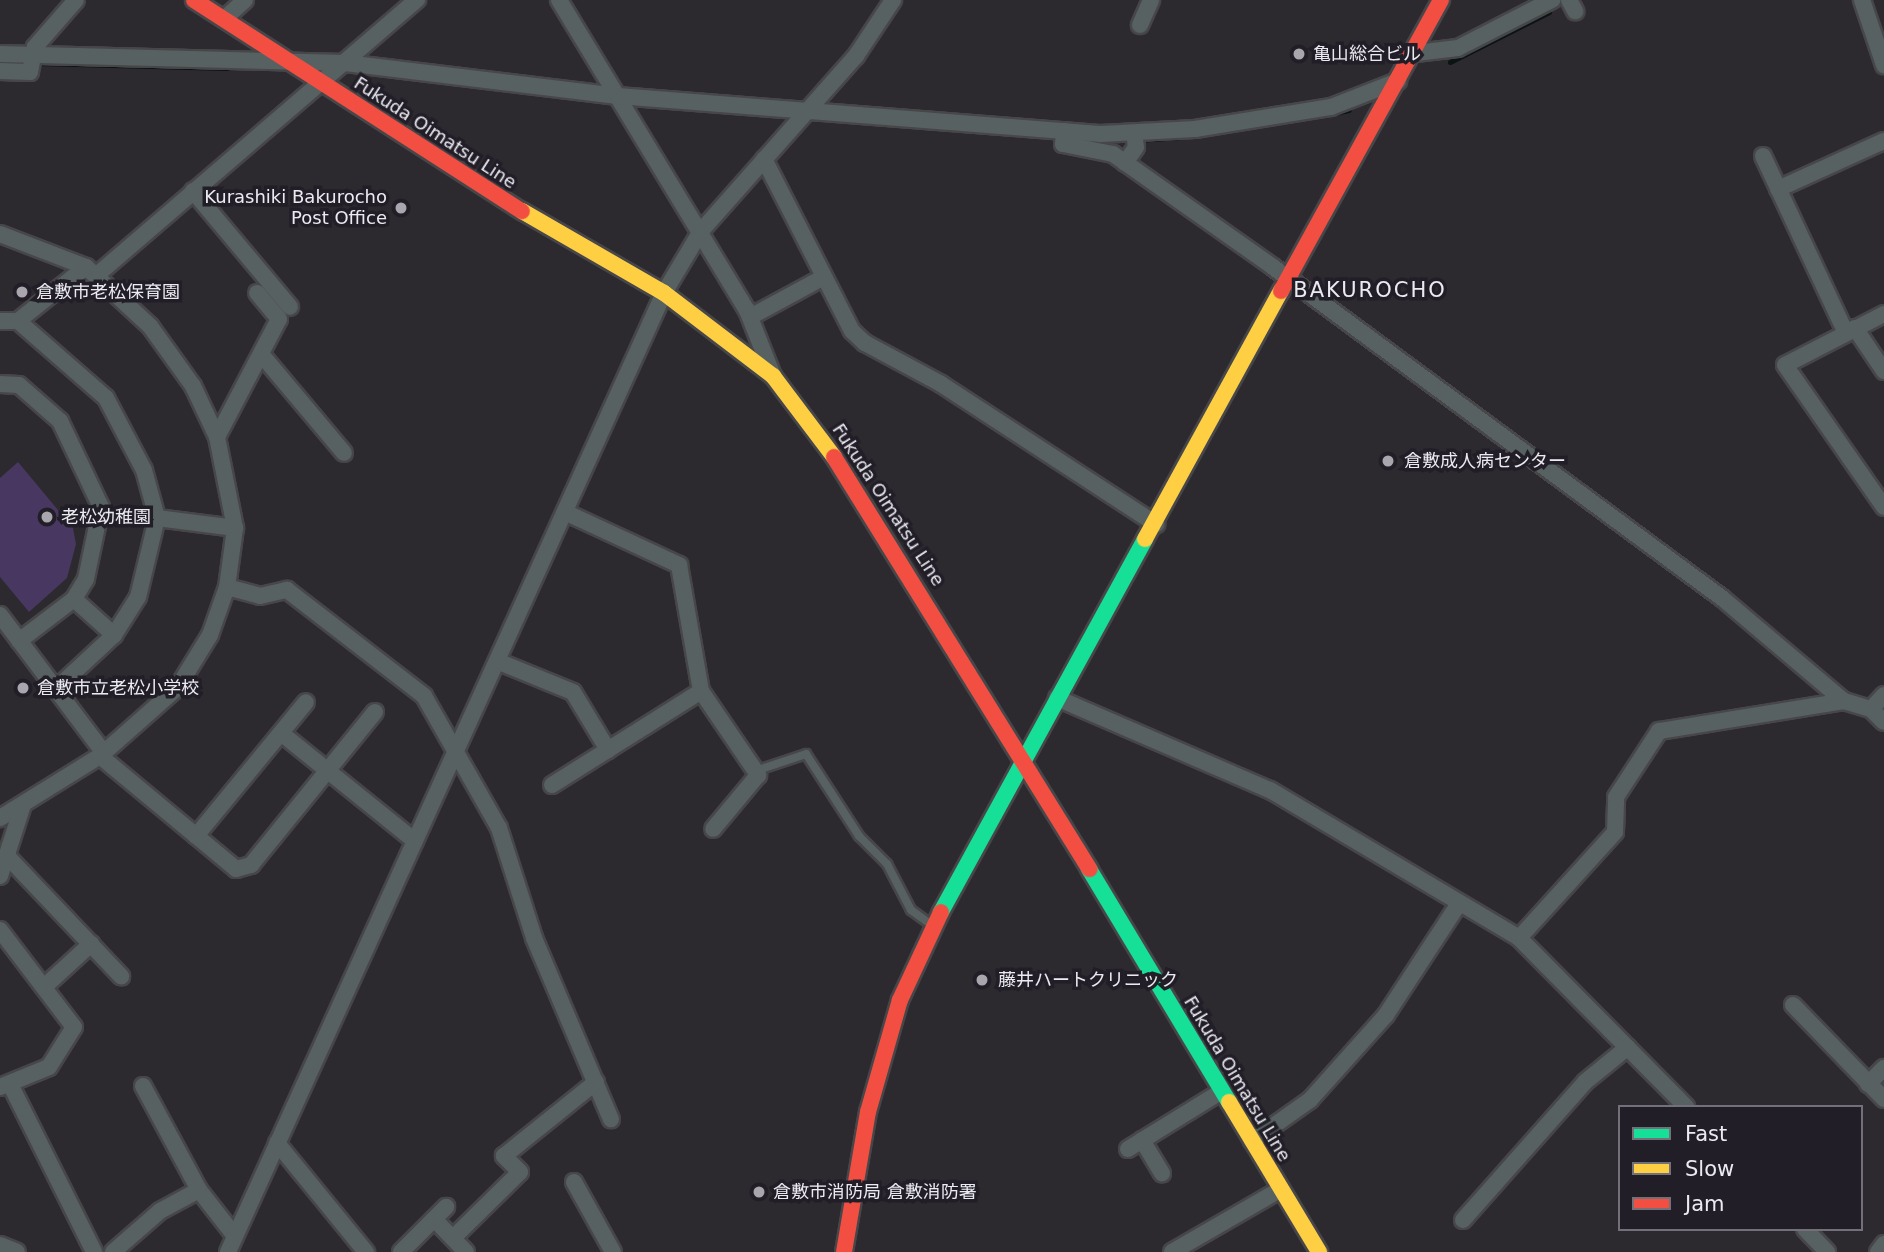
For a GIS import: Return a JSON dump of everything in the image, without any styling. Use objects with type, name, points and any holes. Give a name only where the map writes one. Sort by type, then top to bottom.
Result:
[{"type":"main road","name":"Fukuda Oimatsu Line","points":[[194,0],[553,231],[664,293],[773,376],[816,428],[918,585],[1319,1252]]},
{"type":"main road","points":[[844,1252],[868,1112],[900,1000],[933,926],[1022,761],[1404,78],[1441,0]]},
{"type":"street","points":[[0,71],[30,61],[76,0]]},
{"type":"street","points":[[224,19],[245,0]]},
{"type":"street","points":[[0,321],[18,321],[92,270],[193,191],[417,0]]},
{"type":"street","points":[[559,0],[701,231],[750,317],[773,376]]},
{"type":"street","points":[[228,1252],[664,293],[701,231],[856,56],[894,0]]},
{"type":"street","points":[[1140,26],[1151,0]]},
{"type":"street","points":[[1416,53],[1458,48],[1552,0]]},
{"type":"street","points":[[1862,0],[1884,65]]},
{"type":"street","points":[[0,54],[30,61],[345,63],[618,96],[1135,138],[1331,107],[1404,78]]},
{"type":"street","points":[[1064,131],[1063,144],[1102,149],[1292,281],[1722,598],[1843,701],[1871,709],[1884,722]]},
{"type":"street","points":[[1125,163],[1135,138]]},
{"type":"street","points":[[1778,189],[1884,141]]},
{"type":"street","points":[[1763,156],[1850,331],[1884,371]]},
{"type":"street","points":[[764,159],[824,277],[865,343],[941,384],[1156,524]]},
{"type":"street","points":[[193,191],[290,307]]},
{"type":"street","points":[[0,234],[92,270],[170,352],[217,437],[235,528],[227,587],[210,635],[178,687],[102,755],[0,818]]},
{"type":"street","points":[[750,317],[824,277]]},
{"type":"street","points":[[217,437],[278,318],[257,293]]},
{"type":"street","points":[[1884,314],[1785,365],[1884,507]]},
{"type":"street","points":[[18,321],[106,398],[144,470],[158,518],[138,597],[114,635],[57,688]]},
{"type":"street","points":[[261,354],[344,453]]},
{"type":"street","points":[[1,378],[19,385],[60,421],[102,506],[86,579],[74,599],[19,641]]},
{"type":"street","points":[[565,512],[679,565],[701,691],[755,771],[713,829]]},
{"type":"street","points":[[158,518],[235,528]]},
{"type":"street","points":[[227,587],[260,596],[287,590],[424,696],[458,748],[499,828],[534,937],[611,1119]]},
{"type":"street","points":[[74,599],[114,635]]},
{"type":"street","points":[[0,615],[57,688],[102,755],[236,869],[251,865],[375,712]]},
{"type":"street","points":[[497,662],[573,692],[608,750]]},
{"type":"street","points":[[552,785],[701,691]]},
{"type":"street","points":[[1871,709],[1884,695]]},
{"type":"street","points":[[1057,698],[1270,790],[1458,905],[1520,938],[1684,1105]]},
{"type":"street","points":[[1520,938],[1615,832],[1616,797],[1659,731],[1843,701]]},
{"type":"street","points":[[196,836],[306,702]]},
{"type":"street","points":[[281,733],[330,769],[415,841]]},
{"type":"street","points":[[0,876],[23,805]]},
{"type":"street","points":[[7,856],[121,976]]},
{"type":"street","points":[[1252,1141],[1310,1100],[1386,1015],[1458,905]]},
{"type":"street","points":[[0,930],[74,1027],[49,1066],[5,1086],[94,1252]]},
{"type":"street","points":[[44,988],[91,944]]},
{"type":"street","points":[[1793,1005],[1884,1099]]},
{"type":"street","points":[[1463,1220],[1576,1091],[1628,1047]]},
{"type":"street","points":[[1868,1084],[1884,1069]]},
{"type":"street","points":[[453,1238],[520,1172],[504,1156],[596,1082]]},
{"type":"street","points":[[143,1086],[199,1190],[235,1236]]},
{"type":"street","points":[[1162,1173],[1135,1144],[1222,1091]]},
{"type":"street","points":[[277,1143],[366,1252]]},
{"type":"street","points":[[574,1182],[613,1252]]},
{"type":"street","points":[[1183,1249],[1281,1189]]},
{"type":"street","points":[[113,1252],[160,1210],[199,1190]]},
{"type":"street","points":[[401,1252],[440,1213],[453,1238],[466,1252]]},
{"type":"street","points":[[1806,1231],[1820,1250]]},
{"type":"street","points":[[1878,1252],[1884,1244]]},
{"type":"street","points":[[0,1245],[17,1252]]},
{"type":"lane","points":[[755,771],[806,754],[859,836],[887,864],[911,910],[933,926]]},
{"type":"shaded area","points":[[18,462],[73,528],[76,544],[67,578],[29,612],[0,577],[0,478]]},
{"type":"waterway","points":[[1450,62],[1549,12]]},
{"type":"waterway","points":[[0,62],[227,68]]},
{"type":"waterway","points":[[1335,113],[1349,110]]},
{"type":"waterway","points":[[1138,140],[1180,137]]},
{"type":"traffic: fast","points":[[941,912],[1145,539]]},
{"type":"traffic: fast","points":[[1089,869],[1229,1102]]},
{"type":"traffic: slow","points":[[522,211],[664,293],[773,376],[834,457]]},
{"type":"traffic: slow","points":[[1145,539],[1281,291]]},
{"type":"traffic: slow","points":[[1229,1102],[1319,1252]]},
{"type":"traffic: jam","points":[[194,0],[522,211]]},
{"type":"traffic: jam","points":[[1281,291],[1441,0]]},
{"type":"traffic: jam","points":[[834,457],[1089,869]]},
{"type":"traffic: jam","points":[[844,1252],[868,1112],[900,1000],[941,912]]},
{"type":"place","name":"亀山総合ビル","points":[[1299,54]]},
{"type":"place","name":"Kurashiki Bakurocho Post Office","points":[[401,208]]},
{"type":"place","name":"倉敷市老松保育園","points":[[22,292]]},
{"type":"place","name":"倉敷成人病センター","points":[[1388,461]]},
{"type":"place","name":"老松幼稚園","points":[[47,517]]},
{"type":"place","name":"倉敷市立老松小学校","points":[[23,688]]},
{"type":"place","name":"藤井ハートクリニック","points":[[982,980]]},
{"type":"place","name":"倉敷市消防局 倉敷消防署","points":[[759,1192]]},
{"type":"district","name":"BAKUROCHO","points":[[1370,290]]}]
